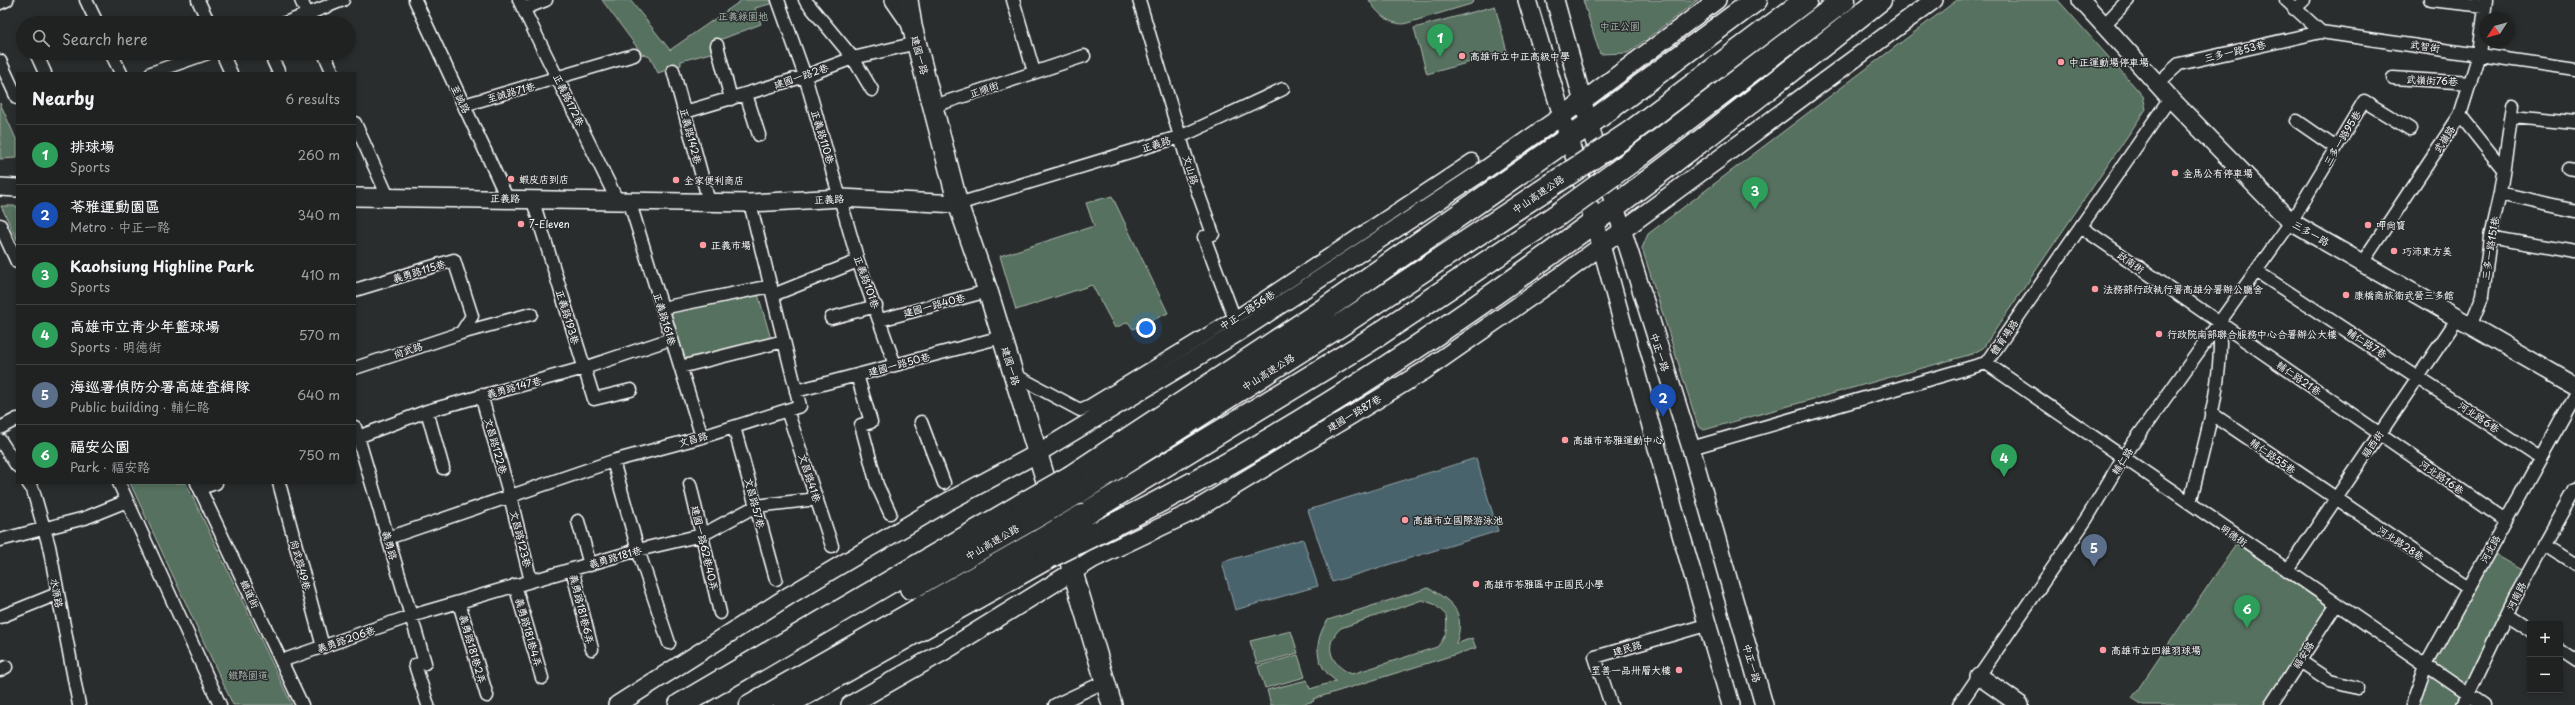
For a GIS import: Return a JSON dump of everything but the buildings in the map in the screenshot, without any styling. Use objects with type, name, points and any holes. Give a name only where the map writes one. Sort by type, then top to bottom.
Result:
[{"type":"highway","points":[[680,705],[1027,512],[1074,484],[1589,124],[1756,0]]},
{"type":"highway","name":"中山高速公路","points":[[1074,484],[1347,321],[1628,134],[1806,0]]},
{"type":"highway","points":[[785,705],[1043,549],[1082,516],[1366,343],[1556,216],[1640,155],[1844,0]]},
{"type":"highway","points":[[751,705],[1043,549],[1093,535],[1170,498],[1372,378],[1614,208],[1880,0]]},
{"type":"highway","name":"中山高速公路","points":[[705,705],[1027,512]]},
{"type":"main road","name":"建國一路","points":[[908,0],[914,34],[934,106],[958,204],[988,291],[1038,453],[1112,705]]},
{"type":"street","points":[[0,3],[7,0]]},
{"type":"street","points":[[86,0],[94,16]]},
{"type":"street","points":[[198,0],[206,16]]},
{"type":"street","points":[[301,0],[308,16]]},
{"type":"street","points":[[315,16],[344,0]]},
{"type":"street","name":"至誠路","points":[[415,0],[507,198]]},
{"type":"street","points":[[521,5],[546,0]]},
{"type":"street","name":"正義路110巷","points":[[778,0],[805,76],[841,198]]},
{"type":"street","points":[[805,0],[853,58],[872,90]]},
{"type":"street","points":[[894,0],[914,34]]},
{"type":"street","points":[[1013,0],[1034,72]]},
{"type":"street","name":"文山路","points":[[1139,0],[1182,136],[1191,173],[1213,234],[1204,237],[1237,325]]},
{"type":"street","points":[[1527,0],[1595,222],[1706,625],[1731,705]]},
{"type":"street","name":"中正一路","points":[[1555,0],[1589,124],[1621,232],[1690,448],[1764,705]]},
{"type":"street","points":[[617,705],[790,595],[947,502],[1038,453],[1237,325],[1479,174],[1583,101],[1717,0]]},
{"type":"street","points":[[1837,70],[1919,0]]},
{"type":"street","points":[[1837,70],[1934,0]]},
{"type":"street","name":"三多一路","points":[[2081,0],[2170,98],[2291,222],[2465,321],[2575,386]]},
{"type":"street","points":[[2104,25],[2128,0]]},
{"type":"street","points":[[2286,0],[2294,9],[2321,32]]},
{"type":"street","points":[[2294,9],[2304,0]]},
{"type":"street","points":[[2430,0],[2485,3]]},
{"type":"street","name":"武嶺路","points":[[2362,262],[2460,115],[2479,54],[2485,3]]},
{"type":"street","name":"正義路172巷","points":[[521,5],[623,200]]},
{"type":"street","name":"武智街","points":[[2321,32],[2575,69]]},
{"type":"street","name":"三多一路53巷","points":[[2157,84],[2179,64],[2321,32]]},
{"type":"street","name":"建國一路2巷","points":[[685,112],[805,76],[914,34]]},
{"type":"street","points":[[717,44],[731,99]]},
{"type":"street","name":"至誠路71巷","points":[[464,105],[634,55]]},
{"type":"street","name":"正順街","points":[[934,106],[1084,56]]},
{"type":"street","points":[[40,60],[46,72]]},
{"type":"street","points":[[114,60],[120,72]]},
{"type":"street","points":[[154,72],[188,60]]},
{"type":"street","points":[[225,60],[231,72]]},
{"type":"street","points":[[273,60],[278,72]]},
{"type":"street","points":[[327,60],[333,72]]},
{"type":"street","points":[[0,61],[16,96]]},
{"type":"street","name":"正義路142巷","points":[[673,70],[709,202]]},
{"type":"street","name":"建國一路87巷","points":[[850,705],[948,648],[1100,555],[1192,512],[1424,371],[1621,232],[1837,70]]},
{"type":"street","name":"武嶺街76巷","points":[[2393,78],[2471,82]]},
{"type":"street","name":"正義路","points":[[356,197],[532,198],[750,203],[841,198],[958,204],[1182,136],[1283,89]]},
{"type":"street","points":[[746,94],[759,135]]},
{"type":"street","name":"體育場路","points":[[1690,448],[1986,363],[2170,98]]},
{"type":"street","name":"三多一路95巷","points":[[2291,222],[2364,101],[2410,129]]},
{"type":"street","name":"三多一路151巷","points":[[2465,321],[2483,295],[2490,237],[2500,193],[2513,105]]},
{"type":"street","points":[[2460,115],[2503,169]]},
{"type":"street","points":[[2512,117],[2575,123]]},
{"type":"street","points":[[2296,121],[2336,148]]},
{"type":"street","points":[[356,125],[388,197]]},
{"type":"street","name":"中正一路56巷","points":[[1013,374],[1080,410],[1091,405],[1237,325],[1472,160]]},
{"type":"street","points":[[0,187],[16,188]]},
{"type":"street","points":[[2500,193],[2575,210]]},
{"type":"street","name":"正義路193巷","points":[[532,198],[594,399],[631,390]]},
{"type":"street","name":"正義路101巷","points":[[841,198],[858,261],[876,306],[895,365]]},
{"type":"street","name":"正義路161巷","points":[[623,200],[662,308],[702,437]]},
{"type":"street","name":"文昌路","points":[[388,538],[613,461],[702,437],[800,406],[750,203]]},
{"type":"street","name":"輔仁路","points":[[1959,705],[2087,518],[2124,456],[2291,222]]},
{"type":"street","points":[[0,225],[16,260]]},
{"type":"street","name":"政南街","points":[[2081,227],[2219,323]]},
{"type":"street","points":[[2490,237],[2575,252]]},
{"type":"street","name":"義勇路115巷","points":[[356,290],[454,260],[472,316],[461,332]]},
{"type":"street","points":[[662,308],[772,290],[858,261]]},
{"type":"street","name":"輔仁路7巷","points":[[2256,271],[2418,377]]},
{"type":"street","name":"建國一路40巷","points":[[880,320],[988,291]]},
{"type":"street","points":[[831,318],[876,306]]},
{"type":"street","name":"尚武路","points":[[356,368],[461,332],[531,314]]},
{"type":"street","name":"福西街","points":[[2287,571],[2334,498],[2418,377],[2465,321]]},
{"type":"street","points":[[2190,503],[2211,413],[2221,342],[2219,323]]},
{"type":"street","name":"輔仁路21巷","points":[[2219,323],[2379,434]]},
{"type":"street","name":"建國一路50巷","points":[[796,391],[1002,337]]},
{"type":"street","name":"義勇路147巷","points":[[356,434],[481,395],[584,368],[672,339]]},
{"type":"street","points":[[680,367],[784,341]]},
{"type":"street","name":"明德街","points":[[1986,363],[2124,456],[2336,605],[2484,705]]},
{"type":"street","points":[[857,375],[871,422],[861,425],[877,485],[890,513]]},
{"type":"street","name":"河北路6巷","points":[[2418,377],[2540,458]]},
{"type":"street","name":"文昌路122巷","points":[[481,395],[510,496]]},
{"type":"street","name":"河北路","points":[[2412,705],[2426,665],[2575,396]]},
{"type":"street","name":"文昌路41巷","points":[[787,410],[832,546]]},
{"type":"street","points":[[427,411],[443,468]]},
{"type":"street","name":"輔仁路55巷","points":[[2211,413],[2334,498]]},
{"type":"street","points":[[0,428],[16,420]]},
{"type":"street","points":[[921,422],[944,483]]},
{"type":"street","name":"文昌路57巷","points":[[734,427],[776,579]]},
{"type":"street","name":"義勇路","points":[[356,434],[425,663],[416,665],[428,705]]},
{"type":"street","name":"河北路16巷","points":[[2379,434],[2506,521]]},
{"type":"street","points":[[0,440],[16,464]]},
{"type":"street","points":[[613,461],[638,550],[669,643]]},
{"type":"street","name":"水源路","points":[[29,484],[33,490],[49,546],[79,705]]},
{"type":"street","points":[[119,484],[220,705]]},
{"type":"street","points":[[198,486],[210,484]]},
{"type":"street","name":"尚武路49巷","points":[[279,484],[323,647]]},
{"type":"street","name":"建國一路62巷40弄","points":[[690,484],[720,613]]},
{"type":"street","name":"鐵道街","points":[[198,486],[302,705]]},
{"type":"street","name":"河南路","points":[[2463,705],[2507,614],[2544,544],[2570,509],[2575,490]]},
{"type":"street","name":"文昌路123巷","points":[[510,496],[531,581]]},
{"type":"street","name":"河北路28巷","points":[[2334,498],[2468,588]]},
{"type":"street","name":"義勇路181巷","points":[[411,616],[638,550],[702,535],[756,506],[817,499]]},
{"type":"street","points":[[0,540],[44,527],[85,518],[127,501]]},
{"type":"street","points":[[578,521],[590,565]]},
{"type":"street","points":[[2544,544],[2575,564]]},
{"type":"street","name":"義勇路181巷6弄","points":[[572,569],[592,649]]},
{"type":"street","name":"義勇路181巷4弄","points":[[515,585],[542,678]]},
{"type":"street","points":[[0,617],[57,594]]},
{"type":"street","name":"義勇路181巷2弄","points":[[459,603],[487,696]]},
{"type":"street","name":"福安路","points":[[2271,705],[2336,605]]},
{"type":"street","points":[[2507,614],[2527,628]]},
{"type":"street","name":"義勇路206巷","points":[[281,662],[411,616]]},
{"type":"street","name":"建民路","points":[[1610,705],[1595,657],[1706,625]]},
{"type":"street","points":[[2563,652],[2575,660]]},
{"type":"street","points":[[2300,661],[2330,681],[2357,688]]},
{"type":"street","points":[[1979,676],[2020,705]]},
{"type":"street","points":[[1060,704],[1104,682]]},
{"type":"green space","name":"正義綠園地","points":[[602,0],[630,0],[670,50],[742,0],[773,0],[774,3],[755,8],[761,24],[712,43],[714,52],[681,61],[681,65],[658,73],[650,57],[642,54]]},
{"type":"green space","points":[[1369,0],[1475,0],[1471,4],[1404,24],[1398,24],[1388,20],[1379,13]]},
{"type":"green space","name":"中正公園","points":[[1583,0],[1698,0],[1628,53],[1600,54]]},
{"type":"green space","points":[[1957,0],[2058,0],[2143,96],[2146,109],[1983,348],[1972,354],[1704,430],[1698,426],[1642,248],[1648,234]]},
{"type":"green space","points":[[1495,6],[1507,52],[1427,74],[1414,28]]},
{"type":"green space","points":[[0,103],[16,139],[16,158],[0,159]]},
{"type":"green space","points":[[1112,196],[1168,313],[1133,329],[1128,322],[1115,328],[1092,285],[1016,310],[1000,256],[1094,226],[1086,203]]},
{"type":"green space","points":[[1,206],[16,206],[16,238]]},
{"type":"green space","points":[[758,294],[771,339],[685,361],[669,310]]},
{"type":"green space","name":"鐵路園道","points":[[130,484],[186,484],[292,705],[233,705]]},
{"type":"green space","points":[[2237,543],[2330,607],[2263,705],[2143,705],[2132,698]]},
{"type":"green space","points":[[2491,552],[2524,571],[2456,705],[2417,705],[2429,671]]},
{"type":"green space","points":[[1428,588],[1445,598],[1456,610],[1460,624],[1456,644],[1472,638],[1476,648],[1313,699],[1314,701],[1300,705],[1271,705],[1267,690],[1307,680],[1310,689],[1336,681],[1323,668],[1318,653],[1320,636],[1328,620]],"holes":[[[1422,600],[1434,604],[1446,615],[1447,620],[1444,636],[1437,647],[1352,674],[1339,666],[1334,660],[1331,647],[1332,641],[1335,634],[1341,628]]]},
{"type":"green space","points":[[1291,631],[1298,653],[1257,664],[1250,641]]},
{"type":"green space","points":[[1298,655],[1305,677],[1265,688],[1258,666]]},
{"type":"water","name":"高雄市立國際游泳池","points":[[1476,458],[1498,531],[1332,582],[1308,510]]},
{"type":"water","points":[[1303,539],[1318,586],[1235,610],[1222,562]]},
{"type":"place","name":"高雄市立中正高級中學","points":[[1462,56]]},
{"type":"place","name":"排球場","points":[[1440,57]]},
{"type":"place","name":"中正運動場停車場","points":[[2061,62]]},
{"type":"place","name":"金馬公有停車場","points":[[2175,173]]},
{"type":"place","name":"蝦皮店到店","points":[[511,179]]},
{"type":"place","name":"全家便利商店","points":[[676,180]]},
{"type":"place","name":"Kaohsiung Highline Park","points":[[1755,210]]},
{"type":"place","name":"7-Eleven","points":[[521,224]]},
{"type":"place","name":"呷尚寶","points":[[2368,225]]},
{"type":"place","name":"正義市場","points":[[703,245]]},
{"type":"place","name":"巧沛東方美","points":[[2394,251]]},
{"type":"place","name":"法務部行政執行署高雄分署辦公廳舍","points":[[2095,289]]},
{"type":"place","name":"康橋商旅衛武營三多館","points":[[2346,295]]},
{"type":"place","name":"行政院南部聯合服務中心合署辦公大樓","points":[[2159,334]]},
{"type":"place","name":"苓雅運動園區","points":[[1663,417]]},
{"type":"place","name":"高雄市苓雅運動中心","points":[[1565,440]]},
{"type":"place","name":"高雄市立青少年籃球場","points":[[2004,477]]},
{"type":"place","name":"高雄市立國際游泳池","points":[[1405,520]]},
{"type":"place","name":"海巡署偵防分署高雄查緝隊","points":[[2094,567]]},
{"type":"place","name":"高雄市苓雅區中正國民小學","points":[[1476,584]]},
{"type":"place","name":"福安公園","points":[[2247,628]]},
{"type":"place","name":"高雄市立四維羽球場","points":[[2103,650]]},
{"type":"place","name":"至善一品卅層大樓","points":[[1679,670]]}]
